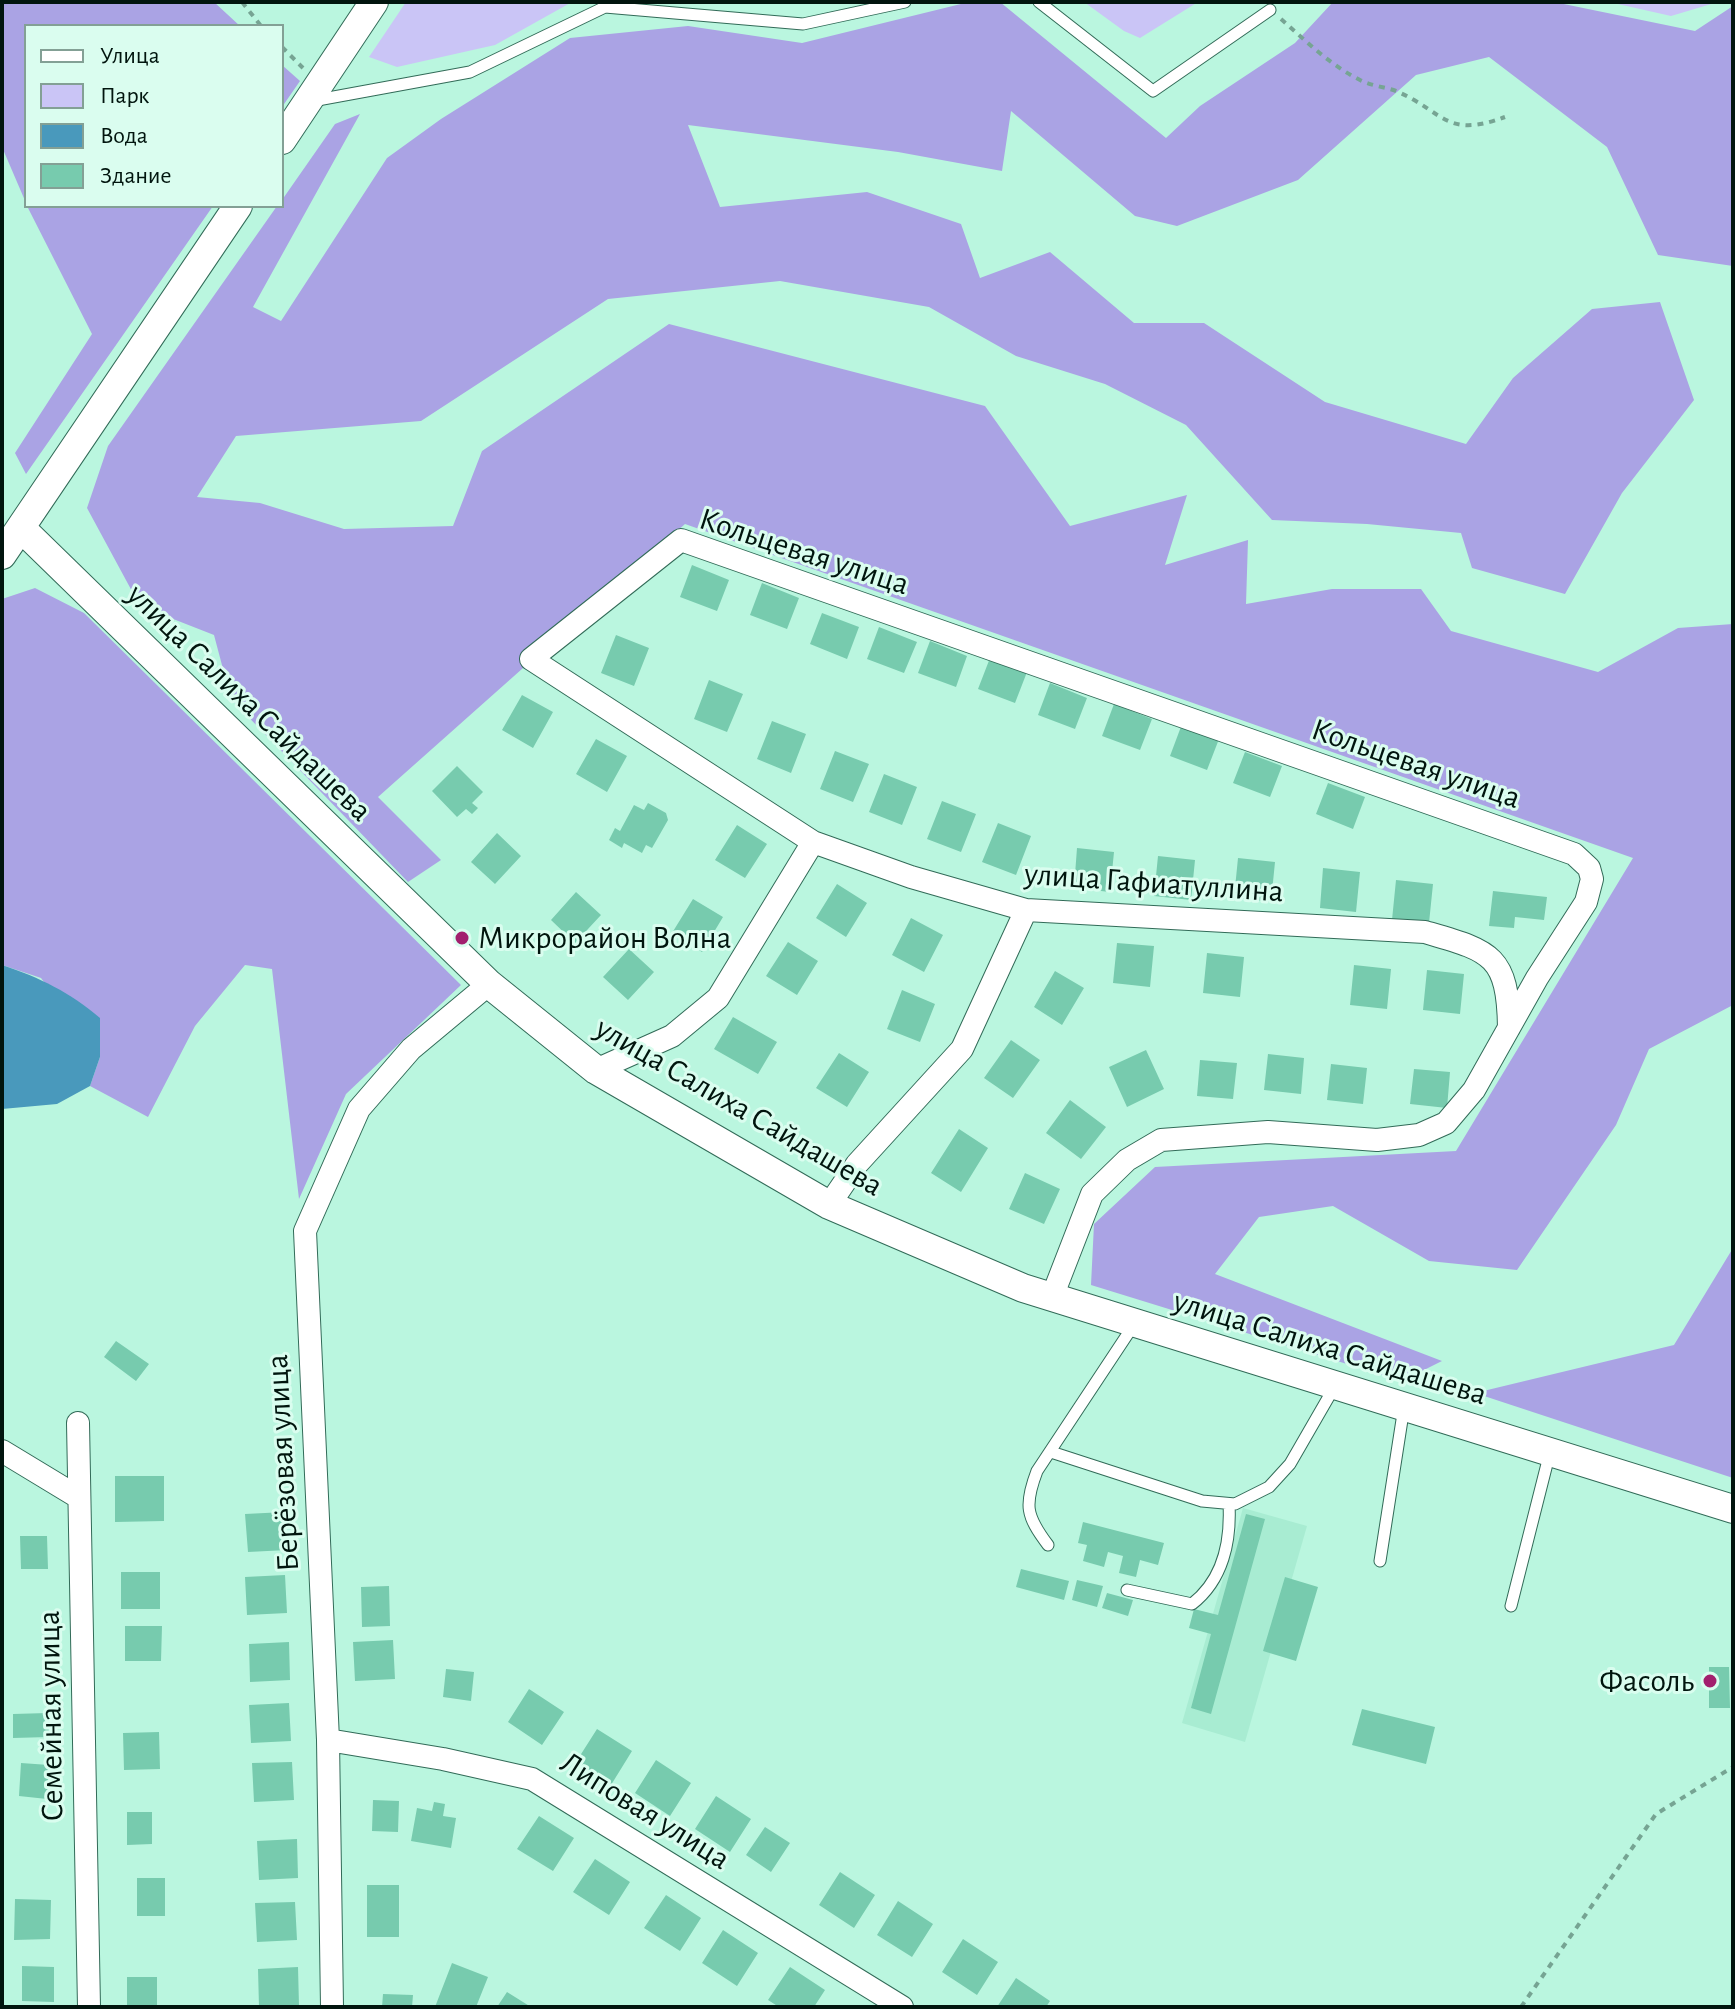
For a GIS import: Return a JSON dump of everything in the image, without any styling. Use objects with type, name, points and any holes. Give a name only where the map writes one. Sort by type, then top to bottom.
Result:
[{"type":"street","points":[[284,137],[374,2]]},
{"type":"street","points":[[2,555],[237,208]]},
{"type":"street","name":"улица Салиха Сайдашева","points":[[22,529],[489,984],[596,1070],[829,1205],[1052,1297],[1733,1509]]},
{"type":"street","name":"Кольцевая улица","points":[[551,674],[531,659],[681,540],[1574,854],[1589,868],[1592,879],[1586,902],[1474,1090],[1446,1123],[1419,1135],[1377,1140],[1268,1132],[1203,1134],[1161,1140],[1127,1160],[1092,1194],[1052,1297]]},
{"type":"street","name":"улица Гафиатуллина","points":[[551,674],[813,842],[911,877],[1026,910],[1425,932],[1474,946],[1493,961],[1508,989],[1509,1028]]},
{"type":"street","points":[[596,1070],[672,1036],[718,998],[813,842]]},
{"type":"street","points":[[829,1205],[857,1164],[962,1049],[1026,910]]},
{"type":"street","name":"Берёзовая улица","points":[[332,2007],[328,1740],[305,1231],[359,1109],[411,1049],[489,984]]},
{"type":"street","name":"Семейная улица","points":[[78,1423],[89,2007]]},
{"type":"street","points":[[2,1451],[78,1497]]},
{"type":"street","name":"Липовая улица","points":[[328,1740],[443,1759],[532,1779],[902,2007]]},
{"type":"lane","points":[[314,92],[470,72],[605,7],[803,24],[905,2]]},
{"type":"lane","points":[[1039,2],[1153,91],[1270,10]]},
{"type":"lane","points":[[1048,1545],[1032,1524],[1027,1498],[1037,1471],[1135,1323]]},
{"type":"lane","points":[[1051,1452],[1202,1501],[1229,1504],[1269,1487],[1290,1464],[1335,1385]]},
{"type":"lane","points":[[1380,1561],[1404,1407]]},
{"type":"lane","points":[[1511,1606],[1550,1452]]},
{"type":"lane","points":[[1127,1590],[1192,1604],[1207,1592],[1231,1533],[1229,1504]]},
{"type":"path","points":[[242,2],[259,24]]},
{"type":"path","points":[[1270,10],[1333,64],[1363,82],[1397,92],[1450,124],[1476,127],[1505,117]]},
{"type":"path","points":[[284,50],[314,92]]},
{"type":"path","points":[[1521,2007],[1656,1814],[1733,1767]]},
{"type":"shaded area","points":[[2,2],[214,2],[238,24],[24,24],[24,198],[2,147]]},
{"type":"shaded area","points":[[969,2],[1000,2],[1166,138],[1200,106],[1295,43],[1333,2],[1554,2],[1695,31],[1733,6],[1733,266],[1658,255],[1607,147],[1489,57],[1416,75],[1298,180],[1177,226],[1135,216],[1011,111],[1002,171],[898,152],[688,125],[720,207],[867,192],[961,224],[980,278],[1050,252],[1134,323],[1204,323],[1325,402],[1466,444],[1513,378],[1592,309],[1660,302],[1694,400],[1622,493],[1565,594],[1472,568],[1461,533],[1367,524],[1272,520],[1186,425],[1105,384],[1016,356],[929,307],[780,281],[608,299],[421,421],[236,436],[197,497],[260,503],[344,529],[453,526],[482,451],[669,324],[985,406],[1070,526],[1187,495],[1165,565],[1248,540],[1246,604],[1332,589],[1421,589],[1451,631],[1598,672],[1678,628],[1733,624],[1733,1005],[1649,1049],[1616,1125],[1517,1270],[1429,1261],[1333,1206],[1259,1217],[1215,1274],[1442,1361],[1402,1381],[1091,1285],[1094,1224],[1155,1167],[1456,1151],[1633,858],[685,524],[378,797],[441,860],[408,882],[231,699],[214,635],[140,606],[87,508],[108,446],[276,208],[284,208],[284,197],[335,124],[360,114],[253,307],[281,321],[387,158],[441,119],[570,38],[688,26],[802,43]]},
{"type":"shaded area","points":[[284,67],[300,81],[284,104]]},
{"type":"shaded area","points":[[28,208],[212,208],[26,474],[15,453],[92,334]]},
{"type":"shaded area","points":[[35,588],[84,613],[461,985],[346,1094],[299,1199],[272,969],[245,965],[195,1026],[148,1117],[90,1086],[100,1057],[41,978],[2,965],[2,599]]},
{"type":"shaded area","points":[[1733,1248],[1733,1478],[1475,1393],[1674,1345]]},
{"type":"shaded area","points":[[1243,1508],[1307,1526],[1245,1742],[1182,1723]]},
{"type":"green space","points":[[406,2],[572,2],[495,45],[397,67],[369,57]]},
{"type":"green space","points":[[1084,2],[1198,2],[1140,38],[1124,31]]},
{"type":"green space","points":[[1609,2],[1718,2],[1671,16]]},
{"type":"water","points":[[2,965],[54,987],[100,1018],[100,1057],[90,1086],[57,1104],[2,1109]]},
{"type":"building","points":[[692,565],[729,580],[717,611],[680,597]]},
{"type":"building","points":[[762,583],[799,598],[787,629],[750,615]]},
{"type":"building","points":[[822,613],[859,627],[847,659],[810,644]]},
{"type":"building","points":[[879,627],[917,642],[904,673],[867,659]]},
{"type":"building","points":[[616,635],[649,648],[634,686],[601,673]]},
{"type":"building","points":[[930,641],[967,656],[956,687],[918,673]]},
{"type":"building","points":[[990,658],[1027,672],[1015,703],[978,689]]},
{"type":"building","points":[[709,680],[743,694],[727,732],[694,719]]},
{"type":"building","points":[[1050,683],[1087,698],[1075,729],[1038,715]]},
{"type":"building","points":[[522,695],[553,712],[533,748],[502,730]]},
{"type":"building","points":[[1114,704],[1152,719],[1140,750],[1102,736]]},
{"type":"building","points":[[772,721],[806,734],[791,773],[757,759]]},
{"type":"building","points":[[1182,724],[1219,739],[1207,770],[1170,756]]},
{"type":"building","points":[[596,739],[627,756],[607,792],[576,774]]},
{"type":"building","points":[[835,751],[869,764],[853,802],[820,789]]},
{"type":"building","points":[[1245,752],[1282,766],[1270,797],[1233,783]]},
{"type":"building","points":[[457,766],[483,792],[472,803],[478,808],[472,814],[466,809],[457,817],[432,791]]},
{"type":"building","points":[[884,774],[917,787],[902,825],[869,812]]},
{"type":"building","points":[[1328,783],[1365,797],[1353,829],[1316,814]]},
{"type":"building","points":[[942,801],[976,814],[961,852],[927,839]]},
{"type":"building","points":[[648,803],[666,813],[668,820],[652,848],[646,845],[642,853],[624,843],[622,848],[609,840],[615,828],[620,831],[634,805],[644,810]]},
{"type":"building","points":[[998,823],[1031,836],[1016,875],[982,862]]},
{"type":"building","points":[[737,825],[767,844],[745,878],[715,860]]},
{"type":"building","points":[[497,833],[521,856],[495,884],[471,862]]},
{"type":"building","points":[[1077,848],[1114,852],[1110,892],[1074,888]]},
{"type":"building","points":[[1158,856],[1195,860],[1191,900],[1154,896]]},
{"type":"building","points":[[1238,858],[1275,862],[1271,902],[1234,898]]},
{"type":"building","points":[[1323,868],[1360,872],[1356,912],[1320,908]]},
{"type":"building","points":[[1396,880],[1433,884],[1429,923],[1392,920]]},
{"type":"building","points":[[837,884],[867,903],[846,937],[816,918]]},
{"type":"building","points":[[1493,891],[1547,897],[1544,920],[1515,917],[1514,928],[1489,926]]},
{"type":"building","points":[[576,892],[601,915],[575,943],[551,920]]},
{"type":"building","points":[[693,899],[723,917],[702,952],[672,933]]},
{"type":"building","points":[[911,918],[943,935],[924,972],[892,955]]},
{"type":"building","points":[[788,942],[818,961],[797,995],[766,976]]},
{"type":"building","points":[[1117,943],[1154,946],[1150,987],[1113,983]]},
{"type":"building","points":[[629,949],[654,972],[628,1000],[603,977]]},
{"type":"building","points":[[1207,953],[1244,957],[1240,997],[1203,993]]},
{"type":"building","points":[[1354,965],[1391,969],[1387,1009],[1350,1005]]},
{"type":"building","points":[[1427,970],[1464,974],[1460,1014],[1423,1010]]},
{"type":"building","points":[[1055,971],[1084,988],[1062,1025],[1034,1007]]},
{"type":"building","points":[[902,990],[935,1004],[920,1042],[887,1029]]},
{"type":"building","points":[[733,1017],[777,1042],[758,1074],[714,1049]]},
{"type":"building","points":[[1011,1040],[1040,1060],[1013,1098],[984,1078]]},
{"type":"building","points":[[1146,1050],[1164,1089],[1127,1107],[1109,1067]]},
{"type":"building","points":[[839,1053],[869,1072],[847,1107],[816,1088]]},
{"type":"building","points":[[1268,1054],[1304,1058],[1301,1094],[1264,1090]]},
{"type":"building","points":[[1200,1060],[1237,1063],[1233,1099],[1197,1096]]},
{"type":"building","points":[[1331,1064],[1367,1068],[1363,1104],[1327,1100]]},
{"type":"building","points":[[1414,1069],[1450,1072],[1447,1108],[1410,1104]]},
{"type":"building","points":[[1070,1100],[1106,1127],[1081,1159],[1046,1133]]},
{"type":"building","points":[[959,1129],[988,1148],[961,1192],[931,1173]]},
{"type":"building","points":[[1025,1173],[1060,1189],[1044,1224],[1009,1209]]},
{"type":"building","points":[[116,1341],[149,1364],[136,1381],[104,1357]]},
{"type":"building","points":[[115,1476],[164,1476],[164,1521],[115,1522]]},
{"type":"building","points":[[285,1512],[287,1550],[248,1552],[245,1514]]},
{"type":"building","points":[[1246,1514],[1265,1519],[1211,1714],[1191,1708],[1211,1634],[1189,1628],[1194,1609],[1218,1615]]},
{"type":"building","points":[[1083,1522],[1164,1543],[1158,1565],[1140,1560],[1136,1577],[1119,1573],[1123,1556],[1108,1552],[1104,1567],[1083,1561],[1087,1545],[1078,1543]]},
{"type":"building","points":[[20,1536],[47,1536],[48,1569],[21,1569]]},
{"type":"building","points":[[1021,1569],[1069,1581],[1064,1600],[1016,1587]]},
{"type":"building","points":[[121,1572],[160,1572],[160,1609],[121,1609]]},
{"type":"building","points":[[285,1575],[287,1613],[247,1615],[245,1577]]},
{"type":"building","points":[[1285,1577],[1318,1587],[1296,1661],[1263,1651]]},
{"type":"building","points":[[1077,1580],[1103,1586],[1097,1607],[1072,1600]]},
{"type":"building","points":[[389,1586],[390,1626],[362,1627],[361,1587]]},
{"type":"building","points":[[1107,1593],[1133,1600],[1128,1616],[1102,1608]]},
{"type":"building","points":[[125,1626],[162,1626],[161,1661],[125,1661]]},
{"type":"building","points":[[393,1640],[395,1679],[355,1681],[353,1642]]},
{"type":"building","points":[[289,1642],[290,1680],[250,1682],[249,1644]]},
{"type":"building","points":[[1709,1667],[1729,1667],[1730,1708],[1709,1708]]},
{"type":"building","points":[[446,1669],[474,1672],[471,1701],[443,1697]]},
{"type":"building","points":[[529,1689],[564,1712],[542,1745],[508,1722]]},
{"type":"building","points":[[289,1703],[291,1741],[251,1743],[249,1705]]},
{"type":"building","points":[[1362,1709],[1435,1727],[1426,1764],[1352,1745]]},
{"type":"building","points":[[48,1713],[49,1737],[13,1738],[13,1714]]},
{"type":"building","points":[[597,1729],[632,1751],[611,1785],[576,1762]]},
{"type":"building","points":[[159,1732],[160,1769],[124,1770],[123,1733]]},
{"type":"building","points":[[656,1760],[691,1783],[670,1816],[635,1793]]},
{"type":"building","points":[[292,1762],[294,1800],[254,1802],[252,1763]]},
{"type":"building","points":[[21,1763],[49,1765],[47,1799],[19,1796]]},
{"type":"building","points":[[716,1796],[751,1819],[730,1852],[695,1829]]},
{"type":"building","points":[[373,1800],[399,1801],[398,1832],[372,1831]]},
{"type":"building","points":[[434,1802],[445,1804],[443,1816],[456,1818],[451,1848],[411,1841],[417,1808],[432,1811]]},
{"type":"building","points":[[127,1812],[152,1812],[152,1844],[127,1845]]},
{"type":"building","points":[[539,1816],[574,1838],[553,1871],[517,1849]]},
{"type":"building","points":[[765,1827],[790,1843],[771,1872],[746,1855]]},
{"type":"building","points":[[297,1839],[298,1878],[259,1880],[257,1841]]},
{"type":"building","points":[[595,1859],[630,1882],[609,1915],[573,1892]]},
{"type":"building","points":[[840,1872],[875,1895],[854,1928],[819,1905]]},
{"type":"building","points":[[137,1878],[165,1878],[165,1916],[137,1916]]},
{"type":"building","points":[[367,1885],[399,1885],[399,1937],[367,1937]]},
{"type":"building","points":[[666,1895],[701,1918],[680,1951],[644,1928]]},
{"type":"building","points":[[15,1899],[51,1900],[50,1939],[14,1940]]},
{"type":"building","points":[[898,1901],[933,1924],[912,1957],[877,1935]]},
{"type":"building","points":[[295,1902],[297,1940],[257,1942],[255,1903]]},
{"type":"building","points":[[723,1930],[758,1953],[737,1986],[702,1963]]},
{"type":"building","points":[[963,1939],[998,1962],[977,1995],[942,1972]]},
{"type":"building","points":[[452,1963],[488,1977],[476,2007],[435,2007]]},
{"type":"building","points":[[22,1966],[54,1967],[54,2002],[22,2001]]},
{"type":"building","points":[[298,1967],[299,2006],[259,2007],[258,1969]]},
{"type":"building","points":[[790,1967],[825,1990],[814,2007],[779,2007],[768,2000]]},
{"type":"building","points":[[127,1977],[157,1977],[157,2007],[127,2007]]},
{"type":"building","points":[[1016,1978],[1050,2001],[1046,2007],[997,2007]]},
{"type":"building","points":[[507,1992],[531,2007],[497,2007]]},
{"type":"building","points":[[383,1994],[413,1995],[412,2007],[382,2007]]},
{"type":"place","name":"Микрорайон Волна","points":[[462,938]]},
{"type":"place","name":"Фасоль","points":[[1710,1681]]}]
